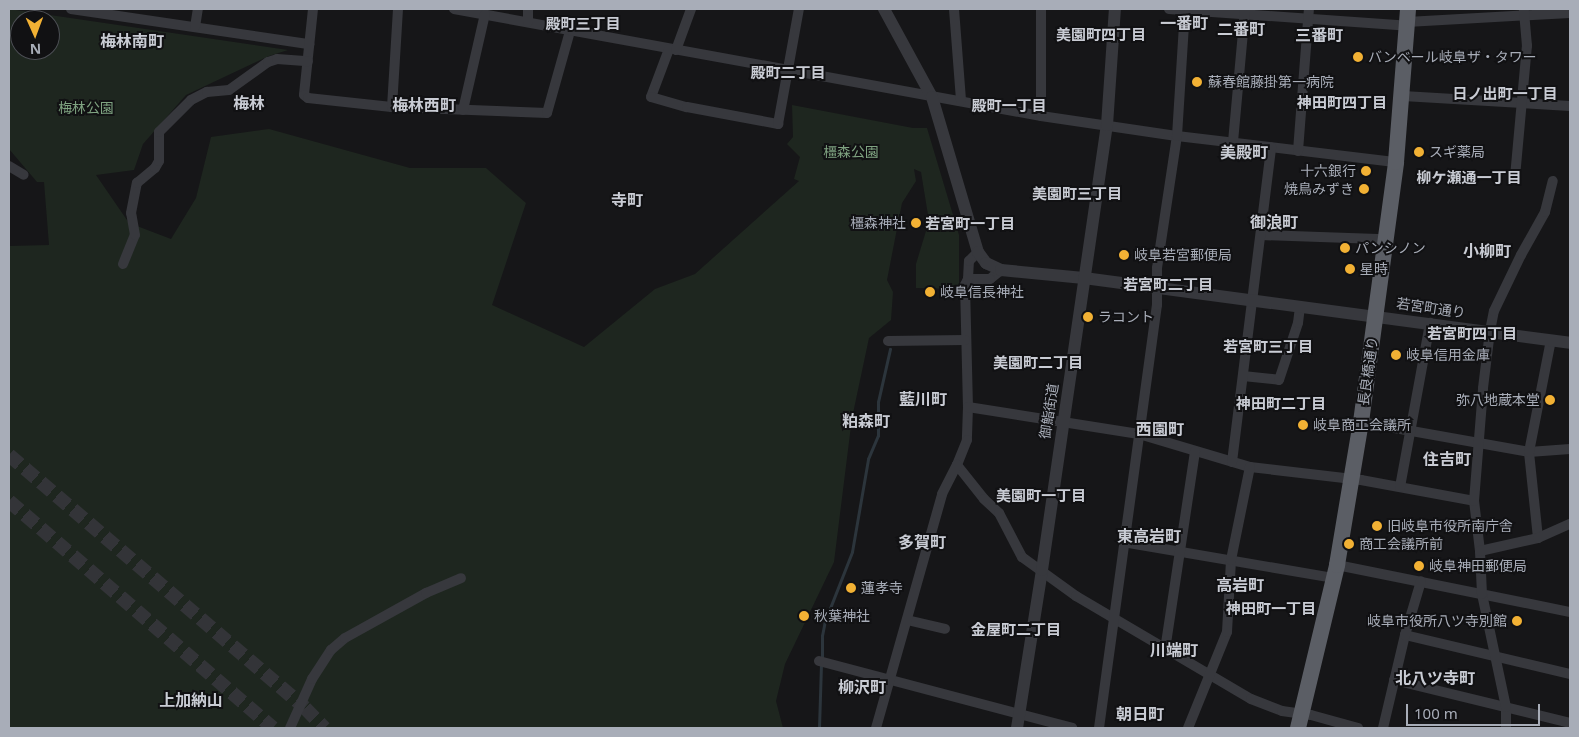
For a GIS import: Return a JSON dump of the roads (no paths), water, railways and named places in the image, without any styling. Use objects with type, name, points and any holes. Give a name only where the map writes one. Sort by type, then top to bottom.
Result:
[{"type":"highway","name":"長良橋通り","points":[[1291,728],[1298,718],[1332,571],[1348,480],[1402,96],[1404,16]]},
{"type":"highway","name":"長良橋通り","points":[[1348,480],[1361,422],[1378,239],[1393,162],[1404,16]]},
{"type":"street","points":[[71,9],[310,44]]},
{"type":"street","points":[[195,27],[198,9]]},
{"type":"street","points":[[313,9],[304,95],[308,98],[392,107],[547,112],[570,31]]},
{"type":"street","points":[[392,107],[398,9]]},
{"type":"street","points":[[454,9],[1041,116],[1177,136],[1393,162]]},
{"type":"street","points":[[528,9],[528,22]]},
{"type":"street","points":[[691,9],[651,97],[687,107],[778,124],[799,9]]},
{"type":"street","points":[[884,9],[932,97],[978,252],[986,263],[1001,270],[990,279],[968,279]]},
{"type":"street","points":[[954,9],[961,101]]},
{"type":"street","points":[[1041,9],[1041,116]]},
{"type":"street","name":"御鮨街道","points":[[1018,722],[1107,125],[1115,9]]},
{"type":"street","points":[[1169,9],[1404,16],[1524,12],[1570,13]]},
{"type":"street","points":[[1099,728],[1157,305],[1157,268],[1177,136],[1185,9]]},
{"type":"street","points":[[1233,142],[1244,12]]},
{"type":"street","points":[[1515,178],[1524,103],[1527,46],[1524,12]]},
{"type":"street","points":[[463,110],[485,14]]},
{"type":"street","points":[[1298,151],[1308,14]]},
{"type":"street","points":[[123,264],[135,236],[131,214],[137,183],[155,168],[159,160],[159,132],[191,100],[207,92],[229,90],[268,62],[277,58],[308,61]]},
{"type":"street","points":[[1402,96],[1570,106]]},
{"type":"street","points":[[1232,462],[1271,147]]},
{"type":"street","points":[[9,166],[24,175]]},
{"type":"street","points":[[1506,728],[1506,708],[1497,657],[1482,594],[1480,551],[1474,501],[1490,331],[1494,311],[1521,255],[1545,212],[1553,181]]},
{"type":"street","points":[[1261,235],[1378,239]]},
{"type":"street","points":[[876,728],[942,494],[967,440],[965,286],[968,279],[969,261],[978,252]]},
{"type":"street","name":"若宮町通り","points":[[1001,270],[1084,278],[1372,315],[1570,343]]},
{"type":"street","points":[[1243,376],[1279,380],[1298,323],[1300,306]]},
{"type":"street","points":[[1400,487],[1430,323]]},
{"type":"street","points":[[888,341],[965,340]]},
{"type":"street","points":[[1538,538],[1529,452],[1551,340]]},
{"type":"street","points":[[968,406],[1139,434],[1250,467],[1400,487],[1474,501]]},
{"type":"street","points":[[1361,422],[1529,452],[1570,450]]},
{"type":"street","points":[[1165,650],[1195,452]]},
{"type":"street","points":[[957,465],[984,499],[999,513],[1022,557],[1076,596],[1251,699],[1298,718],[1358,728]]},
{"type":"street","points":[[1188,728],[1211,676],[1227,632],[1231,560],[1250,467]]},
{"type":"street","points":[[1480,551],[1538,538],[1570,524]]},
{"type":"street","points":[[1123,542],[1231,560],[1421,581],[1570,612]]},
{"type":"street","points":[[290,728],[312,679],[331,650],[345,638],[426,593],[462,578]]},
{"type":"street","points":[[1383,728],[1405,635],[1421,581]]},
{"type":"street","points":[[907,620],[945,630]]},
{"type":"street","points":[[1405,635],[1570,674]]},
{"type":"street","points":[[819,661],[890,679],[1018,722],[1072,728]]},
{"type":"street","points":[[1394,680],[1570,723]]},
{"type":"waterway","points":[[822,659],[822,636],[825,621],[852,552],[868,459],[878,436],[878,402],[890,349]]},
{"type":"waterway","points":[[819,728],[821,665]]},
{"type":"tunnel","points":[[9,455],[305,708],[324,728]]},
{"type":"tunnel","points":[[9,501],[273,728]]},
{"type":"place","name":"バンベール岐阜ザ・タワー","points":[[1358,57]]},
{"type":"place","name":"蘇春館藤掛第一病院","points":[[1197,82]]},
{"type":"place","name":"スギ薬局","points":[[1419,152]]},
{"type":"place","name":"十六銀行","points":[[1366,171]]},
{"type":"place","name":"焼鳥みずき","points":[[1364,189]]},
{"type":"place","name":"橿森神社","points":[[916,223]]},
{"type":"place","name":"パンシノン","points":[[1345,248]]},
{"type":"place","name":"岐阜若宮郵便局","points":[[1124,255]]},
{"type":"place","name":"星時","points":[[1350,269]]},
{"type":"place","name":"岐阜信長神社","points":[[930,292]]},
{"type":"place","name":"ラコント","points":[[1088,317]]},
{"type":"place","name":"岐阜信用金庫","points":[[1396,355]]},
{"type":"place","name":"弥八地蔵本堂","points":[[1550,400]]},
{"type":"place","name":"岐阜商工会議所","points":[[1303,425]]},
{"type":"place","name":"旧岐阜市役所南庁舎","points":[[1377,526]]},
{"type":"place","name":"商工会議所前","points":[[1349,544]]},
{"type":"place","name":"岐阜神田郵便局","points":[[1419,566]]},
{"type":"place","name":"蓮孝寺","points":[[851,588]]},
{"type":"place","name":"秋葉神社","points":[[804,616]]},
{"type":"place","name":"岐阜市役所八ツ寺別館","points":[[1517,621]]},
{"type":"district","name":"一番町","points":[[1184,23]]},
{"type":"district","name":"殿町三丁目","points":[[583,24]]},
{"type":"district","name":"二番町","points":[[1241,29]]},
{"type":"district","name":"美園町四丁目","points":[[1101,35]]},
{"type":"district","name":"三番町","points":[[1319,35]]},
{"type":"district","name":"梅林南町","points":[[132,41]]},
{"type":"district","name":"殿町二丁目","points":[[788,73]]},
{"type":"district","name":"日ノ出町一丁目","points":[[1505,94]]},
{"type":"district","name":"梅林","points":[[249,103]]},
{"type":"district","name":"神田町四丁目","points":[[1342,103]]},
{"type":"district","name":"梅林西町","points":[[424,105]]},
{"type":"district","name":"殿町一丁目","points":[[1009,106]]},
{"type":"district","name":"美殿町","points":[[1244,152]]},
{"type":"district","name":"柳ケ瀬通一丁目","points":[[1469,178]]},
{"type":"district","name":"美園町三丁目","points":[[1077,194]]},
{"type":"district","name":"寺町","points":[[627,200]]},
{"type":"district","name":"御浪町","points":[[1274,222]]},
{"type":"district","name":"若宮町一丁目","points":[[970,224]]},
{"type":"district","name":"小柳町","points":[[1487,251]]},
{"type":"district","name":"若宮町二丁目","points":[[1168,285]]},
{"type":"district","name":"若宮町四丁目","points":[[1472,334]]},
{"type":"district","name":"若宮町三丁目","points":[[1268,347]]},
{"type":"district","name":"美園町二丁目","points":[[1038,363]]},
{"type":"district","name":"藍川町","points":[[923,399]]},
{"type":"district","name":"神田町二丁目","points":[[1281,404]]},
{"type":"district","name":"粕森町","points":[[866,421]]},
{"type":"district","name":"西園町","points":[[1160,429]]},
{"type":"district","name":"住吉町","points":[[1447,459]]},
{"type":"district","name":"美園町一丁目","points":[[1041,496]]},
{"type":"district","name":"東高岩町","points":[[1149,536]]},
{"type":"district","name":"多賀町","points":[[922,542]]},
{"type":"district","name":"高岩町","points":[[1240,585]]},
{"type":"district","name":"神田町一丁目","points":[[1271,609]]},
{"type":"district","name":"金屋町二丁目","points":[[1016,630]]},
{"type":"district","name":"川端町","points":[[1174,650]]},
{"type":"district","name":"北八ツ寺町","points":[[1435,678]]},
{"type":"district","name":"柳沢町","points":[[862,687]]},
{"type":"district","name":"上加納山","points":[[191,700]]},
{"type":"district","name":"朝日町","points":[[1140,714]]},
{"type":"park label","name":"梅林公園","points":[[86,108]]},
{"type":"park label","name":"橿森公園","points":[[851,152]]}]
